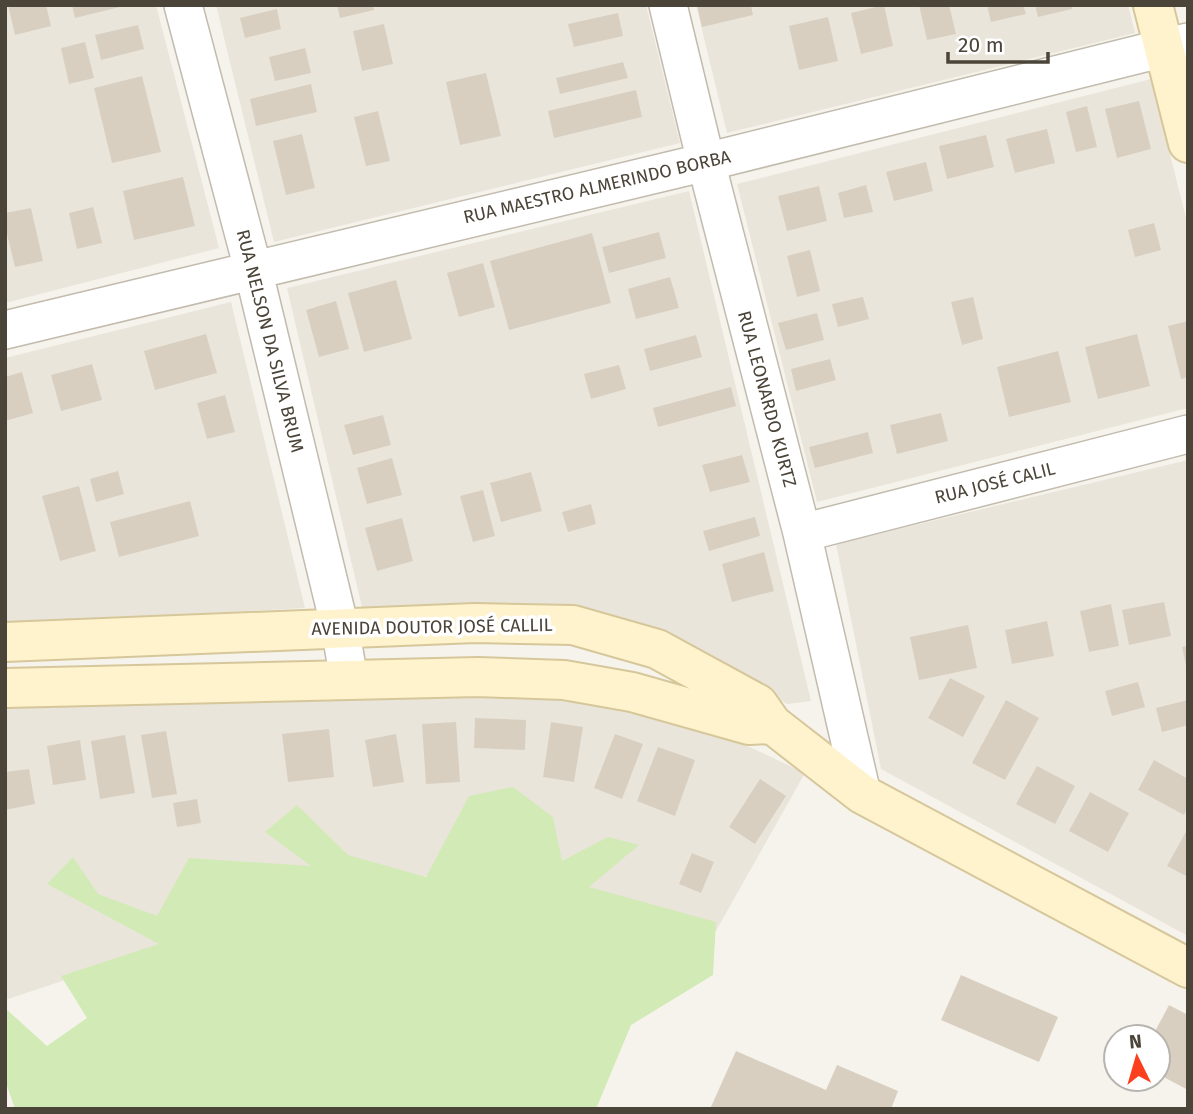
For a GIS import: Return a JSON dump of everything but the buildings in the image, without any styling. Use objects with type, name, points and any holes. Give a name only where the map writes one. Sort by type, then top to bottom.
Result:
[{"type":"main road","points":[[1153,5],[1176,45],[1188,143]]},
{"type":"main road","name":"AVENIDA DOUTOR JOSÉ CALLIL","points":[[5,642],[475,623],[573,625],[657,649],[758,704],[772,724],[862,794],[1188,968]]},
{"type":"main road","points":[[5,688],[478,677],[564,680],[632,692],[749,725],[772,724]]},
{"type":"street","name":"RUA NELSON DA SILVA BRUM","points":[[183,5],[253,269],[340,628],[349,679]]},
{"type":"street","name":"RUA LEONARDO KURTZ","points":[[668,5],[802,533],[862,794]]},
{"type":"street","name":"RUA MAESTRO ALMERINDO BORBA","points":[[5,330],[706,162],[1176,45]]},
{"type":"street","name":"RUA JOSÉ CALIL","points":[[802,533],[1188,434]]},
{"type":"shaded area","points":[[5,5],[156,5],[219,248],[5,303]]},
{"type":"shaded area","points":[[216,5],[646,5],[680,143],[274,242]]},
{"type":"shaded area","points":[[696,5],[1128,5],[1135,33],[727,133]]},
{"type":"shaded area","points":[[1151,79],[1188,226],[1188,408],[817,502],[737,184]]},
{"type":"shaded area","points":[[689,191],[811,701],[787,704],[679,640],[601,613],[362,607],[287,288]]},
{"type":"shaded area","points":[[231,302],[305,608],[5,624],[5,358]]},
{"type":"shaded area","points":[[1188,460],[1188,936],[881,769],[836,544]]},
{"type":"shaded area","points":[[331,689],[586,694],[688,718],[805,773],[704,952],[491,871],[363,881],[5,1000],[5,707]]},
{"type":"green space","points":[[513,787],[553,817],[562,861],[608,837],[639,845],[589,887],[716,922],[713,975],[631,1025],[596,1109],[15,1109],[5,1080],[5,1008],[47,1046],[87,1018],[61,976],[159,944],[47,884],[73,857],[98,894],[157,916],[189,858],[311,866],[265,832],[297,805],[348,855],[426,877],[469,796]]}]
